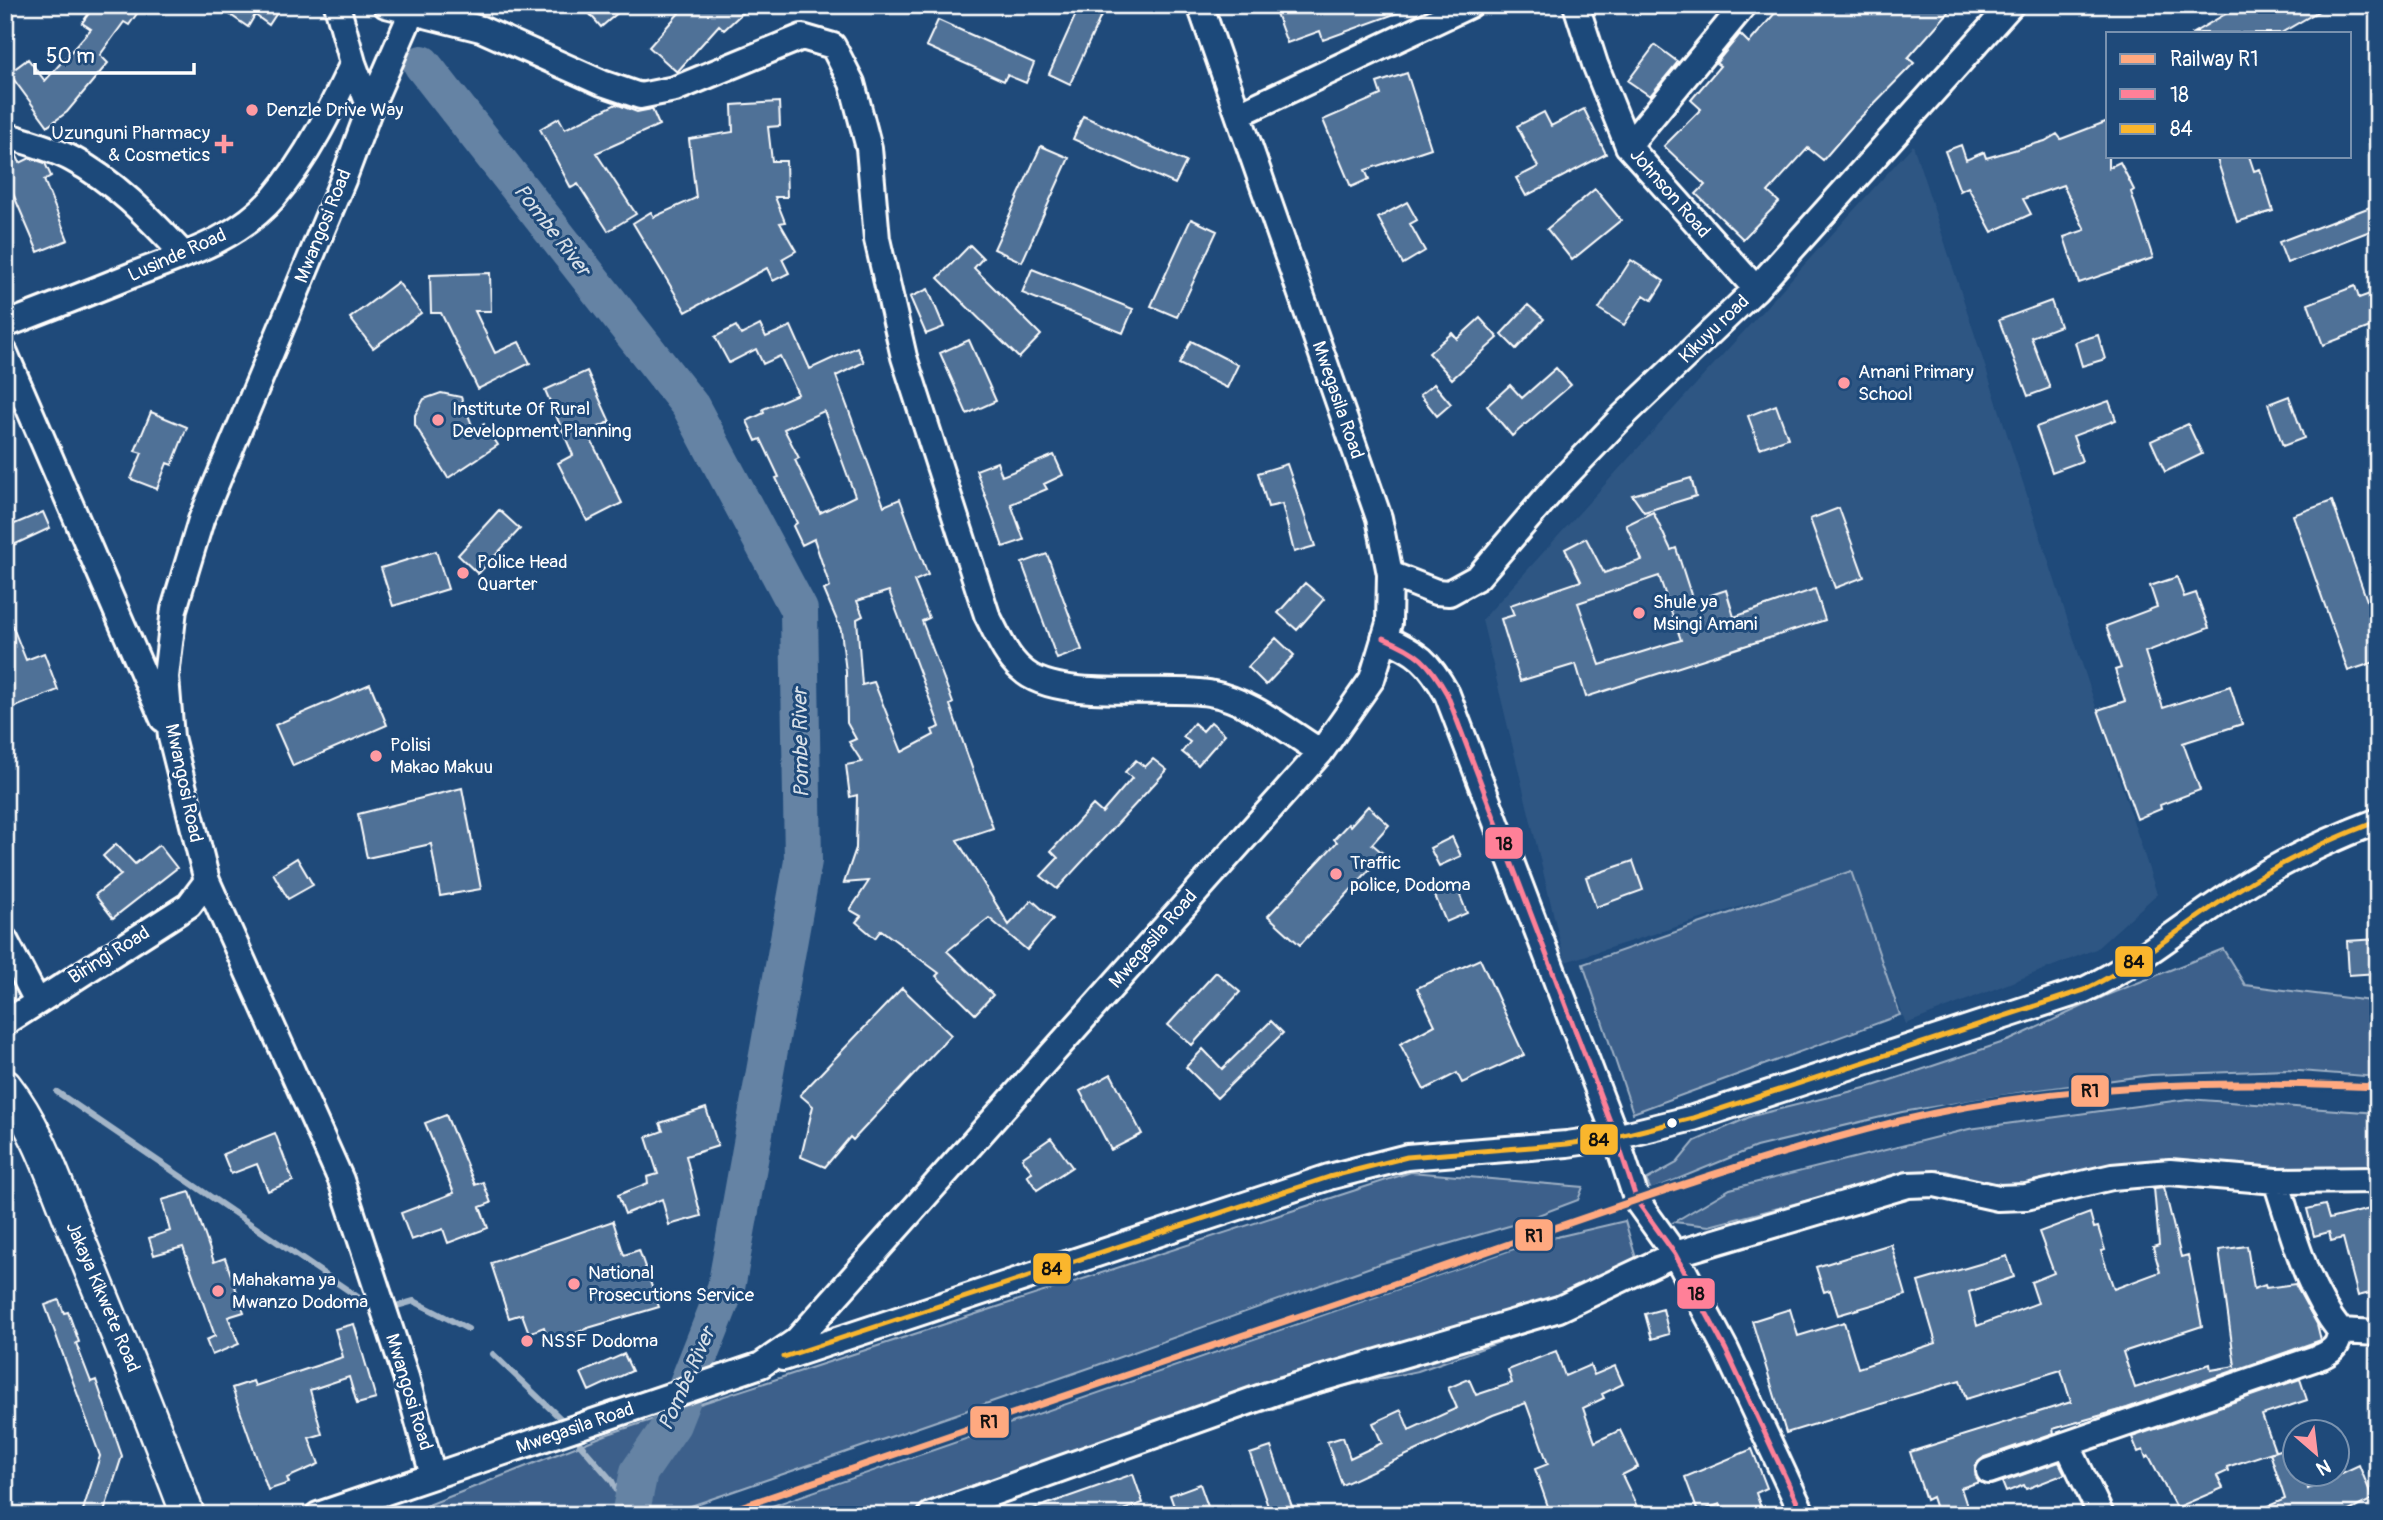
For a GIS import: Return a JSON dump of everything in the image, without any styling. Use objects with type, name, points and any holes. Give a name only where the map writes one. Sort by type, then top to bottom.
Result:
[{"type":"main road","name":"Jakaya Kikwete Road","points":[[5,1086],[21,1107],[47,1164],[136,1376],[188,1515]]},
{"type":"street","points":[[337,5],[352,63],[370,108]]},
{"type":"street","points":[[386,5],[414,8],[481,29],[602,83],[640,96],[675,89],[802,37],[833,47],[852,83],[869,148],[877,239],[904,357],[987,615],[1006,652],[1031,678],[1045,682],[1085,689],[1207,692],[1230,698],[1321,752]]},
{"type":"street","name":"Mwegasila Road","points":[[318,1515],[761,1365],[796,1341],[820,1318],[1183,904],[1321,752],[1372,679],[1389,623],[1390,575],[1380,518],[1200,5]]},
{"type":"street","points":[[1239,114],[1470,5]]},
{"type":"street","name":"Johnson Road","points":[[1576,5],[1595,64],[1628,146],[1756,289]]},
{"type":"street","points":[[1628,146],[1744,5]]},
{"type":"street","name":"Kikuyu road","points":[[1390,575],[1436,592],[1449,593],[1478,577],[1556,486],[1621,418],[1756,289],[2011,5]]},
{"type":"street","name":"Mwangosi Road","points":[[414,8],[370,108],[201,520],[174,609],[166,677],[171,737],[206,881],[341,1180],[406,1377],[433,1476]]},
{"type":"street","name":"Lusinde Road","points":[[5,325],[209,245],[249,221],[273,198],[321,130],[352,63]]},
{"type":"street","points":[[5,135],[71,158],[101,177],[143,212],[184,255]]},
{"type":"street","points":[[5,353],[171,737]]},
{"type":"street","points":[[1384,638],[1421,656],[1433,669],[1447,694],[1616,1137],[1637,1201],[1675,1254],[1726,1350],[1803,1515]]},
{"type":"street","points":[[761,1365],[1329,1177],[1407,1157],[1616,1137],[1693,1118],[2084,990],[2125,968],[2269,870],[2315,845],[2378,821]]},
{"type":"street","name":"Biringi Road","points":[[5,1023],[189,905],[206,881]]},
{"type":"street","points":[[5,940],[37,1001]]},
{"type":"street","points":[[931,1515],[1276,1392],[1559,1309],[1675,1254],[1908,1185],[1935,1184],[1998,1198],[2026,1197],[2112,1177],[2157,1173],[2276,1181],[2378,1180]]},
{"type":"street","points":[[1989,1471],[2333,1351],[2340,1341],[2340,1331],[2313,1289],[2276,1181]]},
{"type":"street","points":[[2340,1331],[2364,1335],[2378,1333]]},
{"type":"street","points":[[2067,1444],[2101,1515]]},
{"type":"shaded area","name":"Amani Primary School","points":[[1913,145],[2157,894],[2096,949],[1906,1024],[1850,872],[1565,962],[1482,620]]},
{"type":"shaded area","points":[[1851,871],[1900,1015],[1633,1113],[1583,964]]},
{"type":"shaded area","points":[[2223,949],[2245,985],[2378,1002],[2378,1077],[2286,1070],[2151,1075],[2031,1091],[1902,1112],[1756,1147],[1651,1190],[1646,1180],[1677,1163],[1695,1141],[1752,1116],[1873,1086],[2010,1040],[2107,995]]},
{"type":"shaded area","points":[[2188,1099],[2378,1113],[2378,1166],[2296,1172],[2161,1165],[1998,1188],[1946,1171],[1863,1186],[1709,1226],[1674,1222],[1730,1189],[1969,1129]]},
{"type":"shaded area","points":[[1411,1172],[1583,1187],[1578,1200],[1509,1226],[1379,1264],[665,1515],[403,1515],[608,1434]]},
{"type":"shaded area","points":[[1625,1221],[1641,1275],[1585,1312],[1418,1371],[1345,1386],[1065,1475],[965,1515],[746,1515],[1531,1243]]},
{"type":"building","points":[[95,5],[143,5],[129,25],[124,22],[100,55],[108,63],[67,112],[48,126],[9,73],[28,59],[45,81],[91,29],[82,23]]},
{"type":"building","points":[[216,5],[282,5],[269,25],[255,15],[248,27]]},
{"type":"building","points":[[582,5],[627,5],[601,27]]},
{"type":"building","points":[[686,5],[751,5],[724,30],[719,25],[677,72],[649,47]]},
{"type":"building","points":[[1080,5],[1106,5],[1070,84],[1049,74]]},
{"type":"building","points":[[1273,5],[1414,7],[1323,40],[1320,31],[1287,43]]},
{"type":"building","points":[[1782,5],[1955,5],[1908,58],[1914,63],[1823,160],[1808,148],[1768,192],[1779,202],[1743,239],[1696,194],[1705,185],[1664,146],[1701,109],[1691,100],[1720,66],[1716,63],[1740,34],[1749,43]]},
{"type":"building","points":[[2241,5],[2329,5],[2283,32],[2195,32]]},
{"type":"building","points":[[938,20],[1034,63],[1026,83],[1007,75],[1004,81],[926,46]]},
{"type":"building","points":[[1655,45],[1678,62],[1650,96],[1628,81]]},
{"type":"building","points":[[1407,73],[1431,148],[1365,170],[1369,179],[1351,187],[1323,120],[1381,95],[1377,83]]},
{"type":"building","points":[[779,102],[780,126],[768,127],[772,161],[786,161],[787,197],[775,197],[785,222],[780,223],[796,251],[782,259],[789,273],[773,281],[767,268],[686,312],[633,223],[651,212],[654,217],[696,198],[689,139],[733,132],[732,105]]},
{"type":"building","points":[[616,104],[637,112],[652,109],[659,125],[596,153],[636,214],[608,231],[578,184],[571,188],[540,129],[559,118],[565,129]]},
{"type":"building","points":[[1584,109],[1606,154],[1526,196],[1516,178],[1538,167],[1517,126],[1544,112],[1551,126]]},
{"type":"building","points":[[1083,116],[1186,162],[1175,184],[1073,139]]},
{"type":"building","points":[[2106,122],[2108,168],[2120,162],[2134,190],[2131,192],[2153,258],[2079,283],[2064,237],[2085,230],[2063,185],[2023,199],[2031,214],[1992,232],[1968,187],[1960,191],[1945,151],[1961,145],[1966,160],[1984,152],[1986,158],[2045,141],[2057,134],[2061,139]]},
{"type":"building","points":[[1041,146],[1069,158],[1022,262],[994,249]]},
{"type":"building","points":[[5,151],[16,154],[20,163],[30,158],[45,163],[51,176],[44,180],[68,240],[38,252],[5,175]]},
{"type":"building","points":[[2217,158],[2250,158],[2254,171],[2260,169],[2273,211],[2237,222]]},
{"type":"building","points":[[1595,189],[1621,220],[1572,260],[1547,229]]},
{"type":"building","points":[[1407,202],[1417,220],[1410,224],[1425,251],[1403,264],[1378,218]]},
{"type":"building","points":[[2378,204],[2378,228],[2287,263],[2279,242]]},
{"type":"building","points":[[1191,219],[1217,231],[1177,317],[1151,306]]},
{"type":"building","points":[[970,245],[983,258],[974,268],[1041,335],[1019,358],[938,278]]},
{"type":"building","points":[[1631,260],[1664,281],[1652,300],[1644,295],[1624,325],[1599,309]]},
{"type":"building","points":[[1032,269],[1133,309],[1123,333],[1022,293]]},
{"type":"building","points":[[490,273],[491,311],[475,311],[495,353],[519,342],[530,363],[478,389],[441,313],[431,313],[430,275]]},
{"type":"building","points":[[398,282],[421,313],[373,348],[350,318]]},
{"type":"building","points":[[2355,286],[2359,298],[2378,291],[2378,324],[2323,345],[2308,304]]},
{"type":"building","points":[[928,289],[944,327],[926,334],[910,297]]},
{"type":"building","points":[[2051,301],[2060,326],[2031,337],[2050,388],[2028,396],[1999,320]]},
{"type":"building","points":[[1528,305],[1544,319],[1516,349],[1501,334]]},
{"type":"building","points":[[1480,318],[1498,338],[1452,379],[1429,353],[1452,333],[1457,339]]},
{"type":"building","points":[[760,325],[766,337],[791,326],[810,369],[857,347],[864,362],[836,376],[884,506],[900,499],[928,575],[914,581],[929,618],[922,621],[953,703],[950,705],[993,828],[957,840],[1009,925],[1032,900],[1053,919],[1027,950],[989,918],[947,951],[993,995],[975,1014],[936,976],[939,973],[881,930],[875,938],[856,922],[861,916],[850,910],[869,881],[844,883],[856,848],[857,795],[850,797],[846,765],[862,762],[849,742],[856,739],[847,723],[846,672],[841,630],[824,590],[830,587],[814,539],[802,545],[793,526],[797,523],[776,478],[779,477],[761,439],[756,441],[747,421],[764,413],[763,409],[798,394],[780,356],[763,364],[756,349],[729,363],[715,337],[736,326],[741,335]],"holes":[[[824,411],[855,496],[820,513],[795,460],[799,458],[784,429]],[[889,591],[940,727],[932,730],[934,735],[902,752],[874,682],[862,685],[857,619],[863,616],[857,601]]]},
{"type":"building","points":[[2098,335],[2105,359],[2082,366],[2075,342]]},
{"type":"building","points":[[969,340],[996,401],[967,414],[940,353]]},
{"type":"building","points":[[1191,341],[1238,365],[1227,388],[1179,364]]},
{"type":"building","points":[[1556,368],[1571,385],[1512,436],[1487,406],[1510,385],[1522,398]]},
{"type":"building","points":[[587,371],[610,422],[587,432],[622,503],[587,521],[558,463],[573,455],[545,390]]},
{"type":"building","points":[[1434,384],[1451,404],[1437,416],[1420,395]]},
{"type":"building","points":[[441,393],[461,397],[474,430],[484,424],[498,445],[448,478],[415,425],[415,415],[424,399]]},
{"type":"building","points":[[2289,396],[2304,438],[2283,446],[2268,404]]},
{"type":"building","points":[[2109,401],[2116,420],[2073,436],[2082,461],[2052,472],[2036,427]]},
{"type":"building","points":[[1776,405],[1788,438],[1760,448],[1748,416]]},
{"type":"building","points":[[151,412],[187,427],[172,465],[167,463],[157,489],[131,479],[142,453],[135,451]]},
{"type":"building","points":[[2188,424],[2202,454],[2165,472],[2151,441]]},
{"type":"building","points":[[1054,455],[1063,475],[1044,484],[1047,489],[1011,504],[1024,540],[1003,547],[976,470],[997,462],[1002,476]]},
{"type":"building","points":[[1287,464],[1315,546],[1294,552],[1282,504],[1268,507],[1258,473]]},
{"type":"building","points":[[1691,478],[1696,496],[1644,512],[1632,495]]},
{"type":"building","points":[[2332,501],[2378,632],[2378,661],[2348,671],[2293,515]]},
{"type":"building","points":[[1839,508],[1864,577],[1835,588],[1810,519]]},
{"type":"building","points":[[499,510],[520,529],[478,574],[458,555]]},
{"type":"building","points":[[43,512],[50,528],[5,549],[5,528]]},
{"type":"building","points":[[1653,512],[1671,550],[1676,548],[1693,601],[1726,590],[1734,617],[1815,589],[1825,620],[1586,697],[1576,664],[1520,681],[1501,619],[1514,615],[1510,605],[1581,581],[1565,549],[1586,538],[1604,573],[1642,560],[1626,525]],"holes":[[[1659,576],[1681,640],[1600,665],[1578,603]]]},
{"type":"building","points":[[436,551],[448,589],[393,606],[381,568]]},
{"type":"building","points":[[1047,554],[1082,650],[1057,659],[1022,563]]},
{"type":"building","points":[[2177,577],[2184,597],[2196,593],[2209,628],[2145,652],[2163,708],[2230,686],[2242,724],[2183,743],[2200,790],[2160,805],[2161,809],[2137,819],[2098,710],[2125,701],[2115,670],[2121,668],[2106,626],[2157,607],[2150,586]]},
{"type":"building","points":[[1305,583],[1324,599],[1297,630],[1278,613]]},
{"type":"building","points":[[6,610],[26,660],[44,653],[58,690],[5,711]]},
{"type":"building","points":[[1276,638],[1294,655],[1266,685],[1248,667]]},
{"type":"building","points":[[370,684],[387,725],[293,766],[275,725]]},
{"type":"building","points":[[1211,722],[1225,734],[1198,765],[1182,752],[1190,742],[1183,737],[1194,723],[1203,731]]},
{"type":"building","points":[[1153,759],[1167,770],[1057,889],[1041,876],[1058,858],[1051,851],[1093,805],[1102,813],[1132,778],[1125,772],[1136,760],[1145,767]]},
{"type":"building","points":[[462,788],[481,889],[440,896],[431,844],[367,858],[358,814]]},
{"type":"building","points":[[1368,806],[1389,825],[1372,844],[1384,854],[1300,945],[1268,916],[1337,842],[1334,839]]},
{"type":"building","points":[[1452,837],[1461,856],[1439,866],[1430,848]]},
{"type":"building","points":[[116,844],[135,864],[159,845],[177,868],[113,918],[95,895],[121,875],[103,856]]},
{"type":"building","points":[[297,858],[313,885],[288,899],[273,873]]},
{"type":"building","points":[[1633,861],[1643,890],[1596,907],[1586,877]]},
{"type":"building","points":[[1455,883],[1467,913],[1446,922],[1433,891]]},
{"type":"building","points":[[2378,939],[2378,973],[2349,975],[2347,941]]},
{"type":"building","points":[[1480,959],[1524,1055],[1462,1083],[1457,1073],[1424,1090],[1400,1044],[1435,1025],[1417,988]]},
{"type":"building","points":[[1216,972],[1240,992],[1192,1045],[1168,1025]]},
{"type":"building","points":[[902,988],[951,1035],[853,1140],[850,1137],[825,1167],[801,1157],[813,1106],[800,1095]]},
{"type":"building","points":[[1271,1021],[1283,1033],[1217,1098],[1186,1067],[1203,1049],[1222,1069]]},
{"type":"building","points":[[1111,1074],[1142,1134],[1111,1150],[1080,1091]]},
{"type":"building","points":[[706,1108],[718,1146],[686,1156],[701,1216],[669,1225],[662,1199],[625,1214],[618,1195],[648,1183],[647,1177],[658,1174],[646,1137],[663,1131],[660,1123]]},
{"type":"building","points":[[446,1115],[475,1185],[483,1182],[491,1203],[480,1207],[488,1228],[448,1243],[443,1229],[411,1240],[401,1213],[454,1193],[425,1123]]},
{"type":"building","points":[[275,1133],[293,1181],[268,1191],[257,1164],[231,1174],[223,1154]]},
{"type":"building","points":[[1051,1138],[1072,1167],[1037,1190],[1027,1175],[1032,1172],[1022,1158]]},
{"type":"building","points":[[2164,1187],[2181,1257],[2188,1255],[2202,1326],[2123,1352],[2135,1388],[2210,1364],[2211,1370],[2235,1366],[2219,1250],[2247,1246],[2254,1289],[2265,1285],[2266,1288],[2295,1284],[2317,1324],[2321,1340],[2127,1408],[2053,1429],[2054,1433],[1984,1457],[1975,1468],[1979,1482],[1961,1488],[1970,1515],[1938,1515],[1932,1497],[1926,1500],[1910,1452],[2071,1402],[2061,1370],[1966,1399],[1960,1380],[1786,1433],[1752,1321],[1790,1309],[1798,1336],[1844,1322],[1858,1368],[1936,1343],[1918,1282],[2007,1256],[2014,1277],[1969,1292],[1977,1326],[2038,1303],[2031,1282],[2054,1273],[2039,1232],[2090,1213],[2094,1228],[2098,1227],[2105,1250],[2101,1251],[2114,1289],[2160,1272],[2153,1247],[2159,1245],[2154,1188]]},
{"type":"building","points":[[190,1192],[214,1262],[225,1258],[244,1312],[228,1317],[239,1344],[212,1355],[206,1340],[215,1336],[183,1247],[154,1255],[149,1238],[170,1231],[162,1200]]},
{"type":"building","points":[[2325,1205],[2329,1219],[2378,1207],[2378,1250],[2370,1252],[2378,1291],[2358,1296],[2343,1238],[2331,1241],[2329,1232],[2314,1236],[2307,1209]]},
{"type":"building","points":[[613,1221],[624,1255],[639,1250],[659,1307],[588,1328],[549,1344],[544,1327],[529,1333],[522,1314],[509,1318],[491,1263]]},
{"type":"building","points":[[1891,1244],[1906,1295],[1838,1315],[1830,1290],[1824,1292],[1816,1267]]},
{"type":"building","points":[[59,1300],[64,1313],[68,1312],[91,1382],[96,1380],[122,1456],[103,1515],[83,1510],[100,1456],[45,1305]]},
{"type":"building","points":[[1663,1309],[1669,1334],[1652,1339],[1645,1314]]},
{"type":"building","points":[[354,1324],[376,1399],[357,1404],[349,1377],[310,1390],[322,1434],[309,1438],[319,1464],[287,1478],[289,1483],[268,1490],[232,1388],[253,1381],[255,1386],[343,1357],[335,1329]]},
{"type":"building","points":[[1556,1351],[1565,1376],[1590,1365],[1594,1375],[1615,1366],[1623,1384],[1602,1394],[1604,1398],[1583,1408],[1595,1442],[1620,1430],[1638,1467],[1622,1475],[1641,1515],[1551,1515],[1535,1469],[1548,1464],[1526,1403],[1493,1415],[1342,1485],[1327,1442],[1343,1437],[1350,1458],[1382,1443],[1373,1423],[1401,1410],[1409,1430],[1457,1408],[1448,1388],[1469,1379],[1476,1395],[1512,1383],[1508,1370]]},
{"type":"building","points":[[624,1354],[632,1371],[589,1391],[581,1373]]},
{"type":"building","points":[[2300,1379],[2307,1400],[2262,1415],[2275,1451],[2227,1467],[2228,1471],[2217,1476],[2223,1488],[2176,1508],[2149,1456],[2146,1458],[2143,1450],[2138,1452],[2132,1437]]},
{"type":"building","points":[[1271,1447],[1295,1515],[1271,1515],[1250,1454]]},
{"type":"building","points":[[1752,1449],[1767,1488],[1756,1493],[1761,1508],[1743,1515],[1724,1515],[1720,1504],[1698,1512],[1685,1477]]},
{"type":"building","points":[[2282,1449],[2282,1488],[2352,1488],[2352,1468],[2359,1465],[2373,1499],[2341,1515],[2248,1515],[2285,1499],[2270,1453]]},
{"type":"building","points":[[2059,1462],[2065,1474],[2026,1489],[2024,1485],[2006,1492],[2002,1482]]},
{"type":"building","points":[[1133,1474],[1143,1503],[1109,1515],[1025,1515],[1025,1512]]},
{"type":"building","points":[[1200,1484],[1211,1515],[1177,1515],[1170,1495]]},
{"type":"waterway","name":"Pombe River","points":[[422,64],[691,407],[799,610],[803,861],[726,1288],[672,1424],[639,1472],[630,1515]]},
{"type":"waterway","points":[[57,1092],[374,1308]]},
{"type":"waterway","points":[[393,1307],[414,1301],[468,1329]]},
{"type":"waterway","points":[[493,1354],[561,1419]]},
{"type":"waterway","points":[[580,1444],[612,1481],[629,1515]]},
{"type":"rail line","name":"R1","points":[[717,1515],[1641,1198],[1767,1158],[1895,1122],[2014,1099],[2135,1087],[2256,1084],[2378,1087]]},
{"type":"transit line","name":"18","points":[[1384,638],[1422,659],[1447,694],[1616,1137],[1637,1201],[1675,1254],[1726,1350],[1803,1515]]},
{"type":"transit line","name":"84","points":[[784,1357],[1329,1177],[1407,1157],[1567,1144],[1616,1137],[1693,1118],[2084,990],[2124,968],[2255,879],[2288,860],[2378,821]]},
{"type":"place","name":"Denzle Drive Way","points":[[252,110]]},
{"type":"place","name":"Uzunguni Pharmacy & Cosmetics","points":[[224,144]]},
{"type":"place","name":"Amani Primary School","points":[[1844,383]]},
{"type":"place","name":"Institute Of Rural Development Planning","points":[[438,420]]},
{"type":"place","name":"Police Head Quarter","points":[[463,573]]},
{"type":"place","name":"Shule ya Msingi Amani","points":[[1639,613]]},
{"type":"place","name":"Polisi Makao Makuu","points":[[376,756]]},
{"type":"place","name":"Traffic police, Dodoma","points":[[1336,874]]},
{"type":"place","name":"National Prosecutions Service","points":[[574,1284]]},
{"type":"place","name":"Mahakama ya Mwanzo Dodoma","points":[[218,1291]]},
{"type":"place","name":"NSSF Dodoma","points":[[527,1341]]}]
